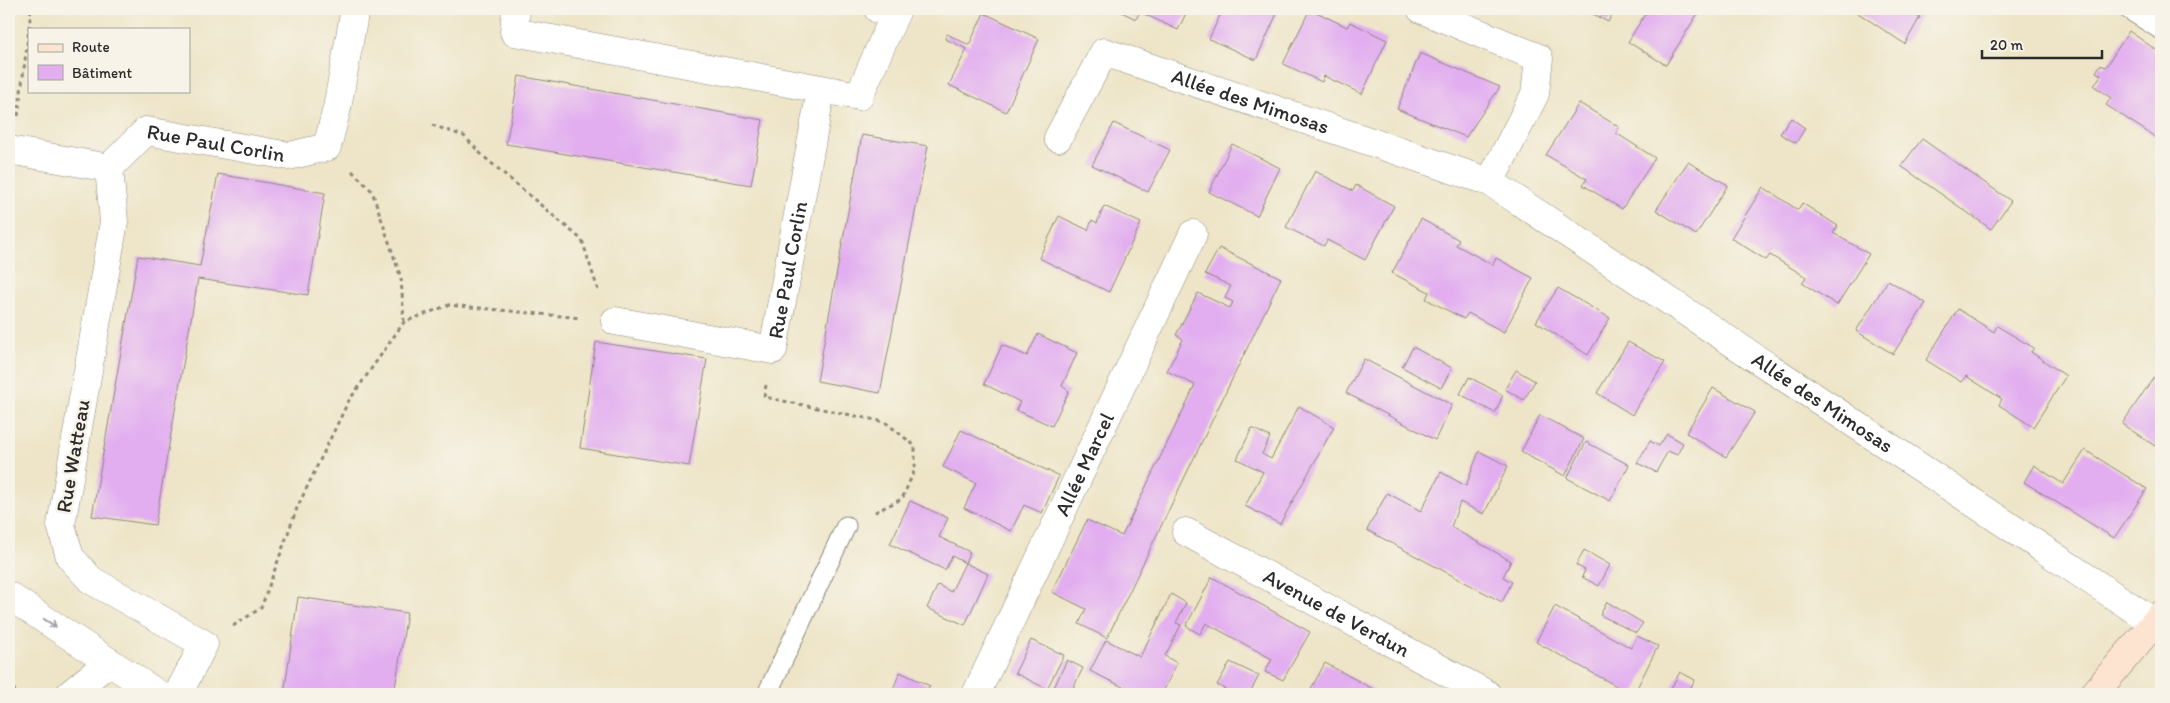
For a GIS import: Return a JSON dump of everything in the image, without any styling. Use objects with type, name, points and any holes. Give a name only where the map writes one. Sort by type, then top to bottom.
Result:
[{"type":"main road","points":[[2094,694],[2158,619]]},
{"type":"street","points":[[328,147],[355,9]]},
{"type":"street","points":[[516,9],[514,32],[859,96],[896,12],[878,9]]},
{"type":"street","points":[[1421,9],[1539,58],[1535,94],[1490,182]]},
{"type":"street","name":"Allée des Mimosas","points":[[1058,138],[1104,52],[1490,182],[2158,619]]},
{"type":"street","name":"Rue Paul Corlin","points":[[615,321],[773,350],[821,90]]},
{"type":"street","name":"Rue Paul Corlin","points":[[109,168],[146,131],[289,156],[328,147]]},
{"type":"street","points":[[9,150],[109,168]]},
{"type":"street","name":"Rue Watteau","points":[[109,168],[114,222],[61,525],[70,557],[91,580],[204,644]]},
{"type":"street","name":"Allée Marcel","points":[[976,694],[1193,234]]},
{"type":"street","name":"Avenue de Verdun","points":[[1186,532],[1487,694]]},
{"type":"street","points":[[9,596],[158,694]]},
{"type":"street","points":[[178,694],[204,644]]},
{"type":"street","points":[[70,694],[109,662]]},
{"type":"lane","points":[[2128,9],[2161,30]]},
{"type":"lane","points":[[768,694],[846,526]]},
{"type":"path","points":[[29,28],[31,9]]},
{"type":"path","points":[[432,124],[464,136],[483,156],[582,240],[603,304],[615,321]]},
{"type":"path","points":[[328,147],[372,192],[401,278],[404,322]]},
{"type":"path","points":[[204,644],[261,608],[297,508],[348,402],[404,322],[449,305],[615,321]]},
{"type":"path","points":[[773,350],[764,397],[884,422],[915,446],[915,469],[902,499],[846,526]]},
{"type":"path","points":[[9,665],[15,694]]},
{"type":"building","points":[[1115,9],[1188,9],[1178,30],[1140,12],[1136,19]]},
{"type":"building","points":[[1223,9],[1279,9],[1256,60],[1209,39]]},
{"type":"building","points":[[1310,9],[1347,27],[1350,22],[1387,40],[1362,94],[1324,76],[1322,82],[1283,64]]},
{"type":"building","points":[[1584,9],[1615,9],[1608,22]]},
{"type":"building","points":[[1648,9],[1691,9],[1698,13],[1666,65],[1628,42]]},
{"type":"building","points":[[1852,9],[1907,9],[1920,17],[1905,44]]},
{"type":"building","points":[[984,13],[1039,39],[1006,112],[949,85],[967,49],[945,39],[947,34],[969,45]]},
{"type":"building","points":[[2129,31],[2159,52],[2161,48],[2161,133],[2159,131],[2155,137],[2106,105],[2111,98],[2094,86],[2101,75],[2096,72],[2100,65],[2106,67]]},
{"type":"building","points":[[1420,53],[1500,87],[1466,137],[1397,109]]},
{"type":"building","points":[[519,76],[763,120],[751,185],[506,144]]},
{"type":"building","points":[[1579,103],[1619,127],[1616,133],[1655,158],[1622,209],[1583,185],[1587,179],[1546,155]]},
{"type":"building","points":[[1791,118],[1805,128],[1796,143],[1780,134]]},
{"type":"building","points":[[1114,123],[1170,150],[1148,192],[1092,165]]},
{"type":"building","points":[[862,135],[928,146],[880,393],[817,381]]},
{"type":"building","points":[[1922,139],[2011,201],[1991,229],[1901,166]]},
{"type":"building","points":[[1232,144],[1280,168],[1257,216],[1209,192]]},
{"type":"building","points":[[1688,162],[1728,185],[1696,235],[1656,210]]},
{"type":"building","points":[[1315,171],[1353,191],[1356,185],[1394,206],[1365,260],[1327,240],[1324,246],[1286,227]]},
{"type":"building","points":[[218,174],[325,193],[308,295],[198,279],[155,525],[92,516],[138,256],[200,266]]},
{"type":"building","points":[[1763,187],[1798,210],[1802,203],[1838,226],[1833,233],[1869,254],[1837,305],[1802,283],[1806,277],[1770,255],[1766,260],[1731,238]]},
{"type":"building","points":[[1104,206],[1141,223],[1109,292],[1039,258],[1059,216],[1088,230],[1092,220],[1097,223]]},
{"type":"building","points":[[1421,219],[1459,240],[1456,245],[1493,265],[1496,258],[1533,278],[1504,332],[1468,313],[1464,319],[1426,299],[1429,292],[1392,273]]},
{"type":"building","points":[[1219,248],[1281,278],[1107,638],[1079,624],[1086,609],[1052,592],[1087,520],[1122,536],[1189,398],[1195,385],[1167,371],[1183,339],[1176,335],[1198,293],[1230,308],[1233,302],[1225,298],[1231,286],[1205,274]]},
{"type":"building","points":[[1888,280],[1926,303],[1893,354],[1856,331]]},
{"type":"building","points":[[1558,288],[1610,318],[1588,355],[1536,322]]},
{"type":"building","points":[[1958,309],[1994,332],[1997,326],[2034,348],[2031,352],[2066,376],[2033,427],[1999,405],[2002,399],[1966,376],[1961,382],[1926,360]]},
{"type":"building","points":[[1038,334],[1077,353],[1062,386],[1069,391],[1052,426],[1016,410],[1020,402],[984,384],[1002,345],[1027,356]]},
{"type":"building","points":[[596,342],[707,359],[689,466],[580,448]]},
{"type":"building","points":[[1628,342],[1665,362],[1632,415],[1597,393]]},
{"type":"building","points":[[1413,347],[1452,368],[1441,388],[1402,367]]},
{"type":"building","points":[[1364,359],[1452,405],[1435,440],[1346,393]]},
{"type":"building","points":[[1516,370],[1535,381],[1524,400],[1505,389]]},
{"type":"building","points":[[1469,377],[1503,395],[1495,413],[1460,394]]},
{"type":"building","points":[[2154,377],[2161,382],[2161,450],[2122,424]]},
{"type":"building","points":[[1713,388],[1755,412],[1726,457],[1686,433]]},
{"type":"building","points":[[1299,406],[1334,427],[1280,524],[1245,506],[1263,472],[1237,459],[1252,428],[1270,437],[1262,454],[1271,459]]},
{"type":"building","points":[[1540,415],[1584,439],[1565,476],[1521,452]]},
{"type":"building","points":[[961,430],[1059,476],[1042,513],[1024,505],[1011,531],[964,508],[976,483],[943,467]]},
{"type":"building","points":[[1667,434],[1683,443],[1677,455],[1668,451],[1656,472],[1637,463],[1650,441],[1659,446]]},
{"type":"building","points":[[1586,442],[1629,465],[1610,501],[1567,478]]},
{"type":"building","points":[[2085,450],[2147,489],[2114,538],[2024,482],[2034,465],[2063,484]]},
{"type":"building","points":[[1479,451],[1508,466],[1484,514],[1460,502],[1451,527],[1511,561],[1503,577],[1512,582],[1502,602],[1367,530],[1387,493],[1421,511],[1441,472],[1466,486]]},
{"type":"building","points":[[910,501],[948,518],[939,537],[970,552],[965,563],[952,556],[945,570],[890,544]]},
{"type":"building","points":[[1584,550],[1610,565],[1599,586],[1582,577],[1585,570],[1576,565]]},
{"type":"building","points":[[965,563],[988,574],[965,625],[927,608],[938,585],[951,592]]},
{"type":"building","points":[[1212,577],[1310,632],[1283,680],[1265,672],[1272,659],[1206,623],[1200,634],[1186,626]]},
{"type":"building","points":[[1171,594],[1186,603],[1176,623],[1181,625],[1165,656],[1177,663],[1162,694],[1121,694],[1125,688],[1090,671],[1106,640],[1140,657]]},
{"type":"building","points":[[298,597],[407,613],[394,694],[284,694]]},
{"type":"building","points":[[1607,602],[1643,623],[1636,633],[1600,615]]},
{"type":"building","points":[[1555,606],[1631,648],[1637,636],[1658,646],[1634,694],[1536,642]]},
{"type":"building","points":[[1031,640],[1064,655],[1047,689],[1015,673]]},
{"type":"building","points":[[1067,660],[1083,668],[1070,694],[1051,694]]},
{"type":"building","points":[[1230,662],[1259,676],[1249,694],[1234,694],[1217,685]]},
{"type":"building","points":[[1325,663],[1375,690],[1382,694],[1308,694]]},
{"type":"building","points":[[900,672],[930,686],[926,694],[891,694]]},
{"type":"building","points":[[1680,672],[1695,680],[1687,694],[1668,694]]}]
